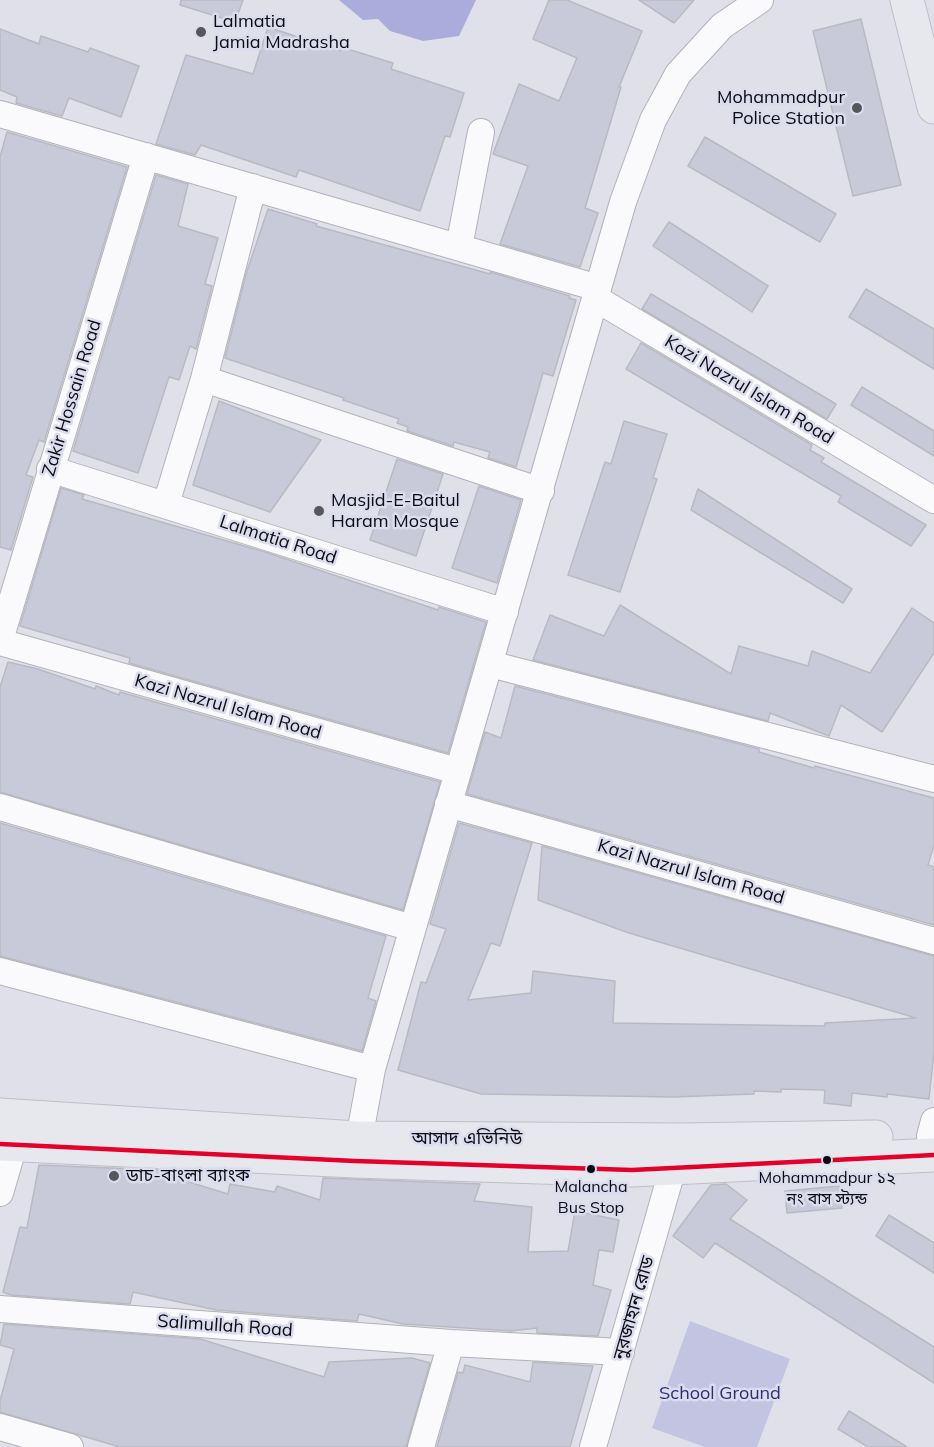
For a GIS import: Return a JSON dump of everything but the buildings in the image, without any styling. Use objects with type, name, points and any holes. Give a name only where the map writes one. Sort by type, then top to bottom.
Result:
[{"type":"main road","points":[[907,0],[934,107]]},
{"type":"main road","name":"আসাদ এভিনিউ","points":[[8,1130],[356,1150],[677,1155],[933,1137]]},
{"type":"street","points":[[356,1150],[372,1070],[623,202],[653,120],[678,74],[722,26],[760,0]]},
{"type":"street","points":[[0,114],[459,247],[596,293]]},
{"type":"street","points":[[459,247],[481,132]]},
{"type":"street","name":"Zakir Hossain Road","points":[[0,641],[146,156]]},
{"type":"street","points":[[165,504],[204,379],[253,187]]},
{"type":"street","name":"Kazi Nazrul Islam Road","points":[[596,293],[934,500]]},
{"type":"street","points":[[204,379],[541,491]]},
{"type":"street","name":"Lalmatia Road","points":[[50,469],[505,612]]},
{"type":"street","name":"Kazi Nazrul Islam Road","points":[[0,641],[457,771]]},
{"type":"street","points":[[490,664],[934,779]]},
{"type":"street","name":"Kazi Nazrul Islam Road","points":[[448,804],[934,940]]},
{"type":"street","points":[[0,807],[412,928]]},
{"type":"street","points":[[0,971],[372,1070]]},
{"type":"street","points":[[0,1193],[8,1130]]},
{"type":"street","name":"নুরজাহান রোড","points":[[593,1447],[677,1155]]},
{"type":"street","name":"Salimullah Road","points":[[0,1309],[451,1343],[621,1352]]},
{"type":"street","points":[[421,1447],[451,1343]]},
{"type":"street","points":[[0,1426],[70,1447]]},
{"type":"green space","name":"School Ground","points":[[690,1321],[790,1359],[757,1447],[705,1447],[652,1428]]},
{"type":"shaded area","points":[[339,0],[476,0],[459,36],[423,41],[390,31],[378,19],[363,20]]},
{"type":"transit line","points":[[0,1144],[355,1161],[632,1170],[934,1155]]},
{"type":"place","name":"Lalmatia Jamia Madrasha","points":[[201,32]]},
{"type":"place","name":"Mohammadpur Police Station","points":[[857,108]]},
{"type":"place","name":"Masjid-E-Baitul Haram Mosque","points":[[319,511]]},
{"type":"place","name":"Mohammadpur ১২ নং বাস স্ট্যন্ড","points":[[827,1160]]},
{"type":"place","name":"Malancha Bus Stop","points":[[591,1169]]},
{"type":"place","name":"ডাচ-বাংলা ব্যাংক","points":[[114,1176]]}]
